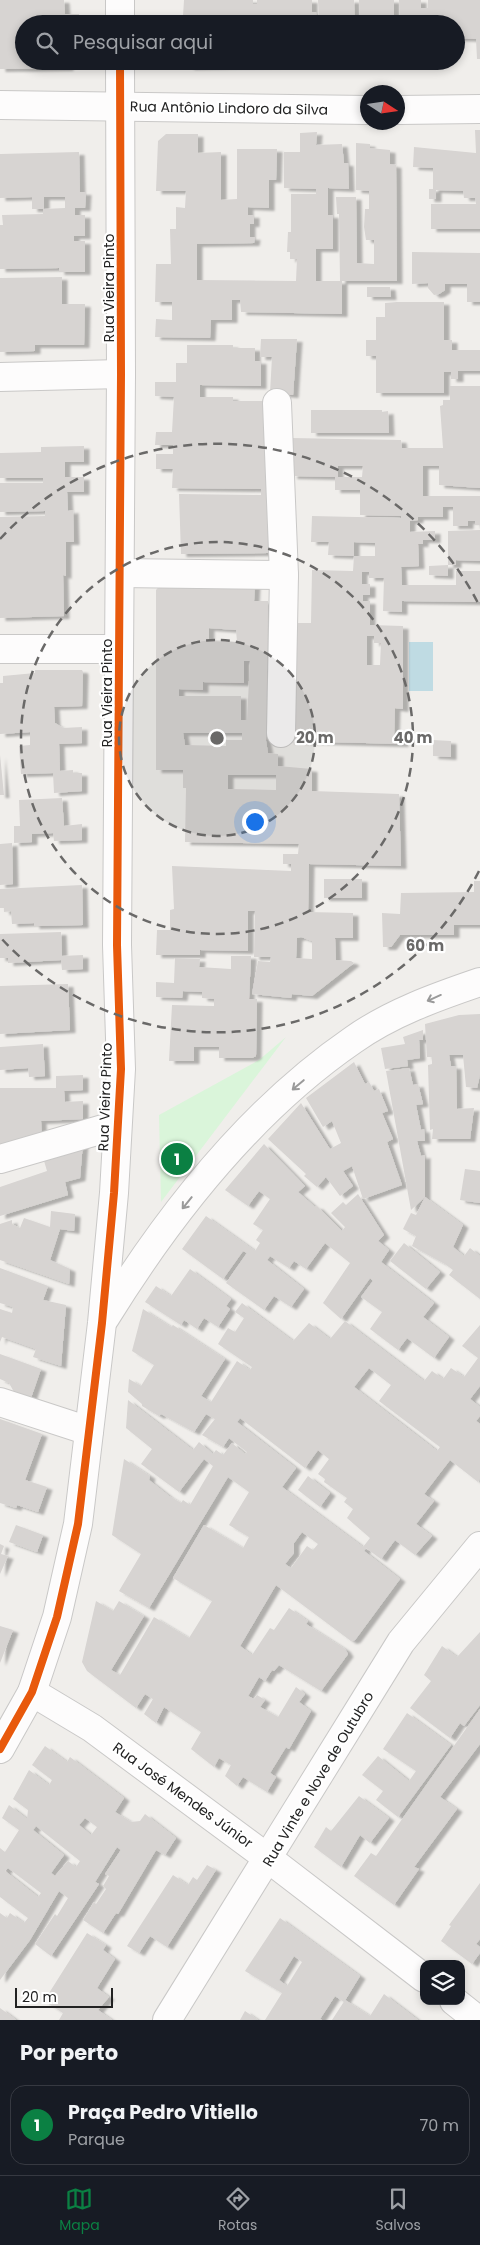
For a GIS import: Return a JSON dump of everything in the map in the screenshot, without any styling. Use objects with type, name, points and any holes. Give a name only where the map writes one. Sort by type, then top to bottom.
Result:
[{"type":"street","points":[[120,0],[120,15]]},
{"type":"street","name":"Rua Vieira Pinto","points":[[0,1749],[32,1692],[57,1617],[76,1534],[102,1324],[114,1193],[120,1069],[118,945],[121,374],[120,70]]},
{"type":"street","name":"Rua Antônio Lindoro da Silva","points":[[0,105],[360,110]]},
{"type":"street","points":[[405,110],[480,109]]},
{"type":"street","points":[[0,377],[121,374]]},
{"type":"street","points":[[277,403],[284,575],[281,733]]},
{"type":"street","points":[[120,573],[284,575]]},
{"type":"street","points":[[0,649],[119,649]]},
{"type":"street","points":[[102,1324],[130,1278],[167,1228],[258,1118],[353,1039],[391,1018],[432,999],[480,982]]},
{"type":"street","points":[[0,1159],[118,1125]]},
{"type":"street","points":[[0,1402],[89,1431]]},
{"type":"street","name":"Rua Vinte e Nove de Outubro","points":[[167,2020],[269,1859],[401,1642],[480,1546]]},
{"type":"street","name":"Rua José Mendes Júnior","points":[[32,1692],[74,1715],[269,1859],[420,1975]]},
{"type":"street","points":[[459,2005],[478,2020]]},
{"type":"green space","points":[[286,1037],[161,1202],[159,1115],[259,1060]]},
{"type":"water","points":[[409,642],[433,642],[433,691],[409,691]]},
{"type":"building","points":[[0,0],[64,0],[65,14],[79,14],[15,15],[15,69],[0,69]]},
{"type":"building","points":[[184,0],[253,0],[253,4],[257,4],[257,0],[312,0],[312,12],[316,12],[316,15],[183,15]]},
{"type":"building","points":[[318,0],[354,0],[355,15],[319,15]]},
{"type":"building","points":[[359,0],[394,0],[394,15],[360,15]]},
{"type":"building","points":[[399,0],[421,0],[421,8],[428,8],[428,0],[480,0],[480,59],[477,59],[476,39],[465,38],[465,15],[400,15]]},
{"type":"building","points":[[475,130],[480,130],[480,229],[431,229],[431,204],[476,204],[475,198],[464,198],[463,191],[436,190],[436,199],[429,199],[429,189],[433,189],[433,168],[413,167],[414,147],[476,153]]},
{"type":"building","points":[[317,132],[316,145],[342,144],[344,163],[348,163],[349,189],[328,188],[328,215],[333,215],[333,249],[316,249],[316,281],[340,281],[339,214],[337,214],[336,197],[356,197],[357,263],[374,264],[374,240],[366,240],[364,227],[365,209],[369,209],[369,191],[356,190],[356,143],[370,144],[370,148],[390,150],[390,164],[396,165],[397,281],[342,281],[342,314],[241,312],[240,300],[232,300],[232,320],[211,320],[210,338],[155,337],[156,319],[172,320],[172,302],[155,302],[156,264],[171,264],[170,229],[176,229],[176,207],[185,208],[186,191],[156,191],[158,141],[166,134],[198,134],[198,153],[221,152],[221,200],[237,199],[237,149],[277,149],[276,180],[269,180],[269,208],[248,207],[248,215],[254,215],[254,224],[250,224],[250,237],[255,237],[254,243],[197,244],[197,280],[296,281],[297,259],[290,259],[290,252],[287,252],[288,232],[291,232],[291,194],[316,194],[316,189],[284,188],[284,152],[300,152],[300,133]]},
{"type":"building","points":[[79,152],[80,192],[86,192],[85,208],[75,208],[75,215],[85,215],[85,236],[74,236],[74,241],[85,241],[85,272],[59,272],[59,268],[0,269],[0,225],[3,225],[2,215],[43,214],[43,209],[32,209],[32,197],[0,198],[0,154]],"holes":[[[44,197],[65,197],[65,208],[44,209]]]},
{"type":"building","points":[[412,252],[480,253],[480,302],[467,302],[467,284],[445,284],[445,290],[434,295],[428,288],[428,283],[412,284]]},
{"type":"building","points":[[62,277],[62,304],[85,304],[84,345],[35,345],[35,351],[0,352],[0,278]]},
{"type":"building","points":[[367,287],[390,287],[391,297],[367,297]]},
{"type":"building","points":[[444,302],[444,340],[452,340],[452,350],[480,350],[480,371],[458,371],[458,379],[451,379],[451,372],[444,372],[444,393],[376,393],[376,356],[366,356],[366,340],[376,340],[376,317],[385,317],[385,303]]},
{"type":"building","points":[[261,339],[297,339],[293,395],[270,393],[272,357],[260,357]]},
{"type":"building","points":[[187,345],[233,345],[233,348],[255,348],[255,361],[261,361],[261,386],[200,385],[200,397],[233,397],[233,401],[267,401],[269,553],[181,554],[179,494],[261,495],[261,489],[172,488],[173,469],[156,469],[156,454],[173,454],[173,445],[155,445],[156,432],[172,432],[174,397],[155,396],[155,382],[176,382],[176,363],[187,363]]},
{"type":"building","points":[[450,386],[480,386],[480,488],[439,485],[439,466],[423,466],[423,496],[480,496],[480,525],[475,525],[475,521],[468,521],[468,526],[453,526],[453,507],[443,507],[443,517],[418,517],[418,520],[410,521],[410,532],[435,531],[435,540],[423,540],[423,544],[418,544],[419,566],[401,567],[402,585],[456,585],[456,571],[480,571],[480,602],[402,601],[402,612],[383,611],[384,578],[369,578],[369,572],[362,572],[362,584],[370,584],[370,595],[363,595],[363,601],[370,601],[370,625],[403,626],[403,709],[395,708],[394,736],[403,736],[403,744],[289,741],[293,623],[311,623],[312,570],[353,571],[354,556],[328,555],[329,542],[311,542],[312,516],[401,518],[401,516],[360,515],[360,490],[335,490],[335,477],[292,476],[291,438],[401,440],[402,448],[443,448],[440,406],[443,405],[443,400],[450,400]],"holes":[[[338,466],[363,466],[362,477],[338,477]],[[354,542],[375,543],[375,556],[354,556]],[[367,636],[374,636],[374,643],[381,643],[380,665],[367,665]]]},
{"type":"building","points":[[311,410],[388,411],[389,433],[311,433]]},
{"type":"building","points":[[84,446],[84,462],[65,462],[65,477],[84,477],[84,492],[67,492],[68,511],[73,510],[74,542],[66,542],[66,576],[63,575],[64,616],[0,618],[0,517],[45,516],[45,511],[0,512],[0,483],[43,483],[43,478],[0,478],[0,453],[41,452],[41,447]]},
{"type":"building","points":[[480,530],[480,561],[456,560],[456,565],[448,565],[448,531]]},
{"type":"building","points":[[448,565],[448,576],[429,575],[429,566]]},
{"type":"building","points":[[165,580],[255,584],[254,601],[268,601],[266,741],[268,753],[278,754],[278,766],[312,769],[312,791],[399,794],[401,866],[309,864],[308,912],[353,913],[353,938],[335,938],[336,960],[354,963],[312,996],[292,994],[291,998],[252,994],[258,961],[270,962],[271,957],[254,957],[255,911],[248,911],[248,951],[200,950],[200,955],[156,955],[157,930],[170,930],[170,910],[174,909],[172,866],[291,871],[291,864],[283,864],[283,854],[298,854],[299,844],[185,842],[186,788],[183,788],[183,770],[156,770],[156,590]],"holes":[[[209,628],[236,630],[237,642],[209,641]],[[244,661],[250,661],[247,720],[241,720],[241,696],[179,696],[179,689],[203,690],[203,682],[244,683]],[[183,733],[242,733],[242,740],[226,740],[226,746],[185,745]],[[228,775],[276,775],[276,790],[228,789]],[[301,937],[312,941],[312,959],[296,958],[297,938]]]},
{"type":"building","points":[[35,670],[82,670],[83,672],[82,706],[54,707],[55,723],[63,728],[82,727],[82,743],[59,744],[60,771],[73,770],[73,773],[82,773],[82,791],[54,793],[53,773],[21,774],[19,746],[30,745],[30,732],[0,734],[0,683],[3,683],[3,676],[35,673]]},
{"type":"building","points":[[433,740],[451,741],[451,757],[433,756]]},
{"type":"building","points":[[0,755],[4,795],[0,795]]},
{"type":"building","points":[[62,798],[64,826],[82,824],[82,840],[54,841],[53,833],[32,834],[32,842],[14,843],[14,826],[20,826],[19,800]]},
{"type":"building","points":[[12,843],[13,884],[0,885],[0,844]]},
{"type":"building","points":[[324,879],[362,879],[362,898],[324,898]]},
{"type":"building","points":[[474,881],[480,881],[480,925],[454,925],[454,935],[400,935],[391,947],[383,947],[382,913],[400,914],[401,893],[474,892]]},
{"type":"building","points":[[82,885],[83,925],[34,926],[34,923],[12,924],[11,911],[4,912],[4,908],[0,908],[0,889]]},
{"type":"building","points":[[61,932],[62,956],[83,955],[83,969],[62,970],[61,960],[8,963],[8,958],[0,958],[0,934]]},
{"type":"building","points":[[231,956],[251,956],[249,999],[257,999],[256,1056],[252,1058],[219,1058],[219,1047],[194,1047],[194,1061],[169,1061],[172,1005],[214,1006],[214,999],[202,998],[202,992],[183,991],[182,998],[156,997],[156,982],[174,983],[175,958],[200,959],[199,967],[231,969]]},
{"type":"building","points":[[68,984],[70,1030],[0,1034],[0,986]]},
{"type":"building","points":[[480,1014],[480,1075],[477,1088],[466,1087],[463,1055],[449,1055],[451,1066],[456,1066],[457,1109],[474,1108],[470,1139],[432,1139],[433,1129],[430,1130],[428,1065],[432,1064],[432,1057],[427,1057],[425,1024],[459,1015]]},
{"type":"building","points":[[423,1030],[423,1040],[419,1040],[420,1058],[407,1060],[408,1066],[385,1069],[381,1048],[405,1044],[403,1037]]},
{"type":"building","points":[[43,1044],[45,1076],[29,1077],[28,1068],[0,1070],[0,1047]]},
{"type":"building","points":[[354,1062],[365,1084],[369,1082],[374,1091],[379,1089],[388,1111],[382,1113],[393,1139],[387,1142],[402,1185],[363,1199],[352,1166],[343,1171],[353,1186],[340,1196],[326,1177],[317,1187],[304,1176],[306,1174],[268,1139],[301,1103],[330,1149],[341,1143],[332,1121],[323,1127],[306,1098]]},
{"type":"building","points":[[409,1068],[413,1085],[418,1084],[423,1104],[416,1105],[421,1130],[424,1129],[425,1141],[417,1141],[421,1156],[425,1155],[425,1197],[411,1210],[386,1071]]},
{"type":"building","points":[[83,1075],[83,1090],[64,1091],[65,1102],[83,1101],[83,1119],[41,1121],[42,1140],[0,1150],[0,1088],[56,1088],[56,1076]]},
{"type":"building","points":[[83,1143],[80,1178],[65,1182],[68,1195],[0,1216],[0,1187],[47,1171],[42,1154]]},
{"type":"building","points":[[264,1144],[305,1186],[298,1192],[315,1207],[317,1206],[342,1231],[345,1227],[331,1213],[343,1202],[346,1205],[358,1194],[384,1235],[378,1241],[389,1250],[381,1262],[434,1303],[423,1317],[449,1337],[434,1358],[407,1338],[398,1350],[370,1329],[382,1312],[361,1297],[373,1281],[370,1278],[341,1319],[323,1303],[350,1263],[325,1243],[306,1269],[294,1261],[289,1268],[270,1256],[267,1260],[304,1289],[291,1307],[274,1296],[264,1310],[226,1283],[247,1253],[243,1251],[223,1279],[182,1249],[206,1216],[255,1251],[260,1243],[256,1240],[263,1230],[253,1224],[270,1199],[259,1191],[248,1206],[225,1190]]},
{"type":"building","points":[[465,1169],[480,1171],[480,1203],[460,1200]]},
{"type":"building","points":[[425,1197],[463,1225],[453,1247],[464,1256],[470,1248],[480,1256],[480,1299],[449,1275],[453,1270],[412,1246],[416,1236],[403,1229],[411,1213],[416,1215]]},
{"type":"building","points":[[51,1211],[75,1214],[74,1231],[60,1229],[50,1260],[70,1269],[69,1284],[0,1260],[0,1224],[12,1220],[12,1224],[20,1228],[24,1218],[50,1227]]},
{"type":"building","points":[[404,1243],[440,1272],[426,1289],[390,1261]]},
{"type":"building","points":[[0,1268],[48,1286],[43,1300],[66,1305],[61,1366],[33,1357],[36,1349],[2,1337],[0,1342],[0,1309],[12,1313],[13,1307],[0,1303]]},
{"type":"building","points":[[190,1269],[231,1299],[226,1306],[230,1309],[218,1327],[204,1318],[197,1329],[184,1320],[181,1325],[145,1302],[156,1286],[171,1296]]},
{"type":"building","points":[[242,1303],[293,1341],[309,1323],[330,1339],[345,1321],[424,1381],[432,1371],[443,1379],[451,1368],[464,1377],[478,1358],[462,1346],[480,1325],[480,1386],[470,1399],[480,1407],[480,1416],[476,1421],[480,1424],[480,1479],[478,1482],[450,1460],[424,1494],[434,1501],[416,1524],[432,1536],[415,1555],[395,1540],[381,1559],[366,1548],[364,1551],[400,1579],[355,1640],[351,1641],[276,1585],[240,1646],[252,1655],[270,1628],[274,1630],[289,1608],[308,1621],[306,1624],[345,1649],[348,1654],[321,1691],[279,1665],[274,1671],[272,1670],[265,1681],[259,1677],[248,1696],[254,1699],[257,1695],[265,1700],[260,1707],[278,1717],[296,1687],[305,1694],[299,1702],[311,1711],[289,1749],[286,1747],[270,1773],[276,1777],[267,1792],[243,1777],[237,1786],[225,1776],[231,1765],[219,1758],[214,1767],[191,1749],[201,1732],[164,1707],[156,1723],[144,1714],[153,1699],[145,1694],[136,1708],[87,1671],[82,1662],[96,1601],[113,1611],[119,1601],[144,1616],[111,1670],[120,1675],[154,1617],[189,1638],[212,1601],[173,1578],[204,1525],[243,1548],[249,1537],[229,1525],[249,1492],[228,1477],[149,1608],[119,1591],[141,1554],[112,1535],[124,1459],[150,1476],[149,1480],[169,1496],[181,1503],[183,1500],[190,1505],[213,1466],[204,1459],[179,1492],[141,1464],[152,1449],[126,1428],[128,1400],[193,1450],[199,1442],[213,1454],[216,1450],[223,1455],[232,1443],[245,1454],[247,1452],[229,1438],[223,1447],[202,1435],[215,1419],[206,1414],[194,1432],[142,1406],[128,1392],[129,1379],[141,1386],[154,1365],[132,1351],[143,1309],[171,1327],[173,1325],[225,1359],[201,1396],[211,1402],[237,1361],[250,1370],[252,1367],[218,1344],[228,1328],[235,1332],[244,1318],[235,1312]],"holes":[[[369,1368],[391,1385],[379,1401],[440,1447],[437,1451],[354,1387]],[[240,1418],[305,1468],[318,1450],[329,1459],[318,1474],[325,1479],[324,1482],[347,1498],[344,1502],[353,1509],[347,1518],[370,1538],[363,1547],[282,1487],[296,1468],[237,1422]],[[302,1532],[318,1544],[313,1550],[307,1546],[291,1568],[285,1564],[294,1553],[294,1543]]]},
{"type":"building","points":[[0,1354],[41,1369],[31,1398],[14,1392],[9,1383],[0,1379]]},
{"type":"building","points":[[0,1419],[42,1434],[25,1480],[47,1487],[38,1512],[17,1505],[16,1508],[0,1503]]},
{"type":"building","points":[[308,1476],[330,1493],[320,1507],[298,1490]]},
{"type":"building","points":[[16,1525],[43,1535],[37,1552],[9,1542]]},
{"type":"building","points":[[0,1544],[4,1546],[1,1554],[8,1556],[0,1574]]},
{"type":"building","points":[[0,1626],[13,1630],[0,1663]]},
{"type":"building","points":[[480,1632],[480,1705],[464,1726],[460,1723],[450,1738],[410,1708],[431,1681],[424,1675],[442,1646],[457,1657]]},
{"type":"building","points":[[480,1709],[480,1744],[440,1797],[457,1809],[414,1867],[419,1869],[394,1905],[354,1876],[371,1853],[376,1856]]},
{"type":"building","points":[[407,1713],[451,1745],[398,1817],[376,1800],[383,1791],[362,1775],[378,1756],[409,1781],[416,1771],[383,1749]]},
{"type":"building","points":[[45,1746],[67,1762],[70,1757],[124,1798],[115,1812],[131,1822],[140,1821],[145,1814],[176,1838],[165,1855],[156,1850],[118,1914],[116,1913],[103,1933],[83,1920],[94,1902],[96,1904],[106,1889],[103,1886],[109,1876],[105,1874],[121,1850],[117,1847],[95,1882],[99,1884],[51,1956],[35,1944],[55,1914],[57,1916],[68,1898],[59,1891],[30,1940],[0,1980],[0,1913],[7,1918],[10,1913],[24,1923],[28,1918],[0,1897],[0,1848],[5,1852],[19,1830],[2,1818],[9,1805],[27,1819],[28,1810],[13,1799],[29,1770],[49,1785],[52,1780],[32,1765]],"holes":[[[85,1818],[97,1827],[91,1835],[79,1825]],[[36,1826],[80,1861],[76,1867],[68,1861],[55,1876],[51,1873],[64,1855],[33,1830]],[[8,1868],[41,1893],[38,1897],[5,1871]]]},
{"type":"building","points":[[359,1796],[389,1818],[370,1843],[360,1835],[341,1867],[314,1847],[326,1827],[331,1831]]},
{"type":"building","points":[[207,1865],[216,1870],[167,1947],[150,1936],[139,1953],[127,1946],[173,1875],[188,1885],[193,1877],[197,1880]]},
{"type":"building","points":[[480,1883],[480,1939],[476,1944],[480,1947],[480,1953],[472,1964],[441,1941],[451,1926],[449,1925]]},
{"type":"building","points":[[280,1918],[360,1976],[344,2002],[335,1996],[320,2019],[322,2020],[265,2020],[282,1993],[245,1971]],"holes":[[[294,1956],[302,1962],[287,1986],[279,1980]]]},
{"type":"building","points":[[87,1933],[106,1945],[103,1950],[115,1959],[97,1988],[109,1997],[98,2010],[112,2020],[59,2020],[63,2013],[44,2001]]},
{"type":"building","points":[[384,1994],[418,2020],[332,2020],[345,2000],[370,2016]]},
{"type":"building","points":[[0,2008],[11,2016],[16,2020],[0,2020]]},
{"type":"building","points":[[245,2011],[258,2020],[240,2020]]},
{"type":"cycle path","points":[[0,1749],[32,1692],[57,1617],[78,1524],[102,1323],[114,1193],[121,1069],[117,945],[121,374],[120,70]]},
{"type":"place","name":"Praça Pedro Vitiello","points":[[177,1159]]}]
